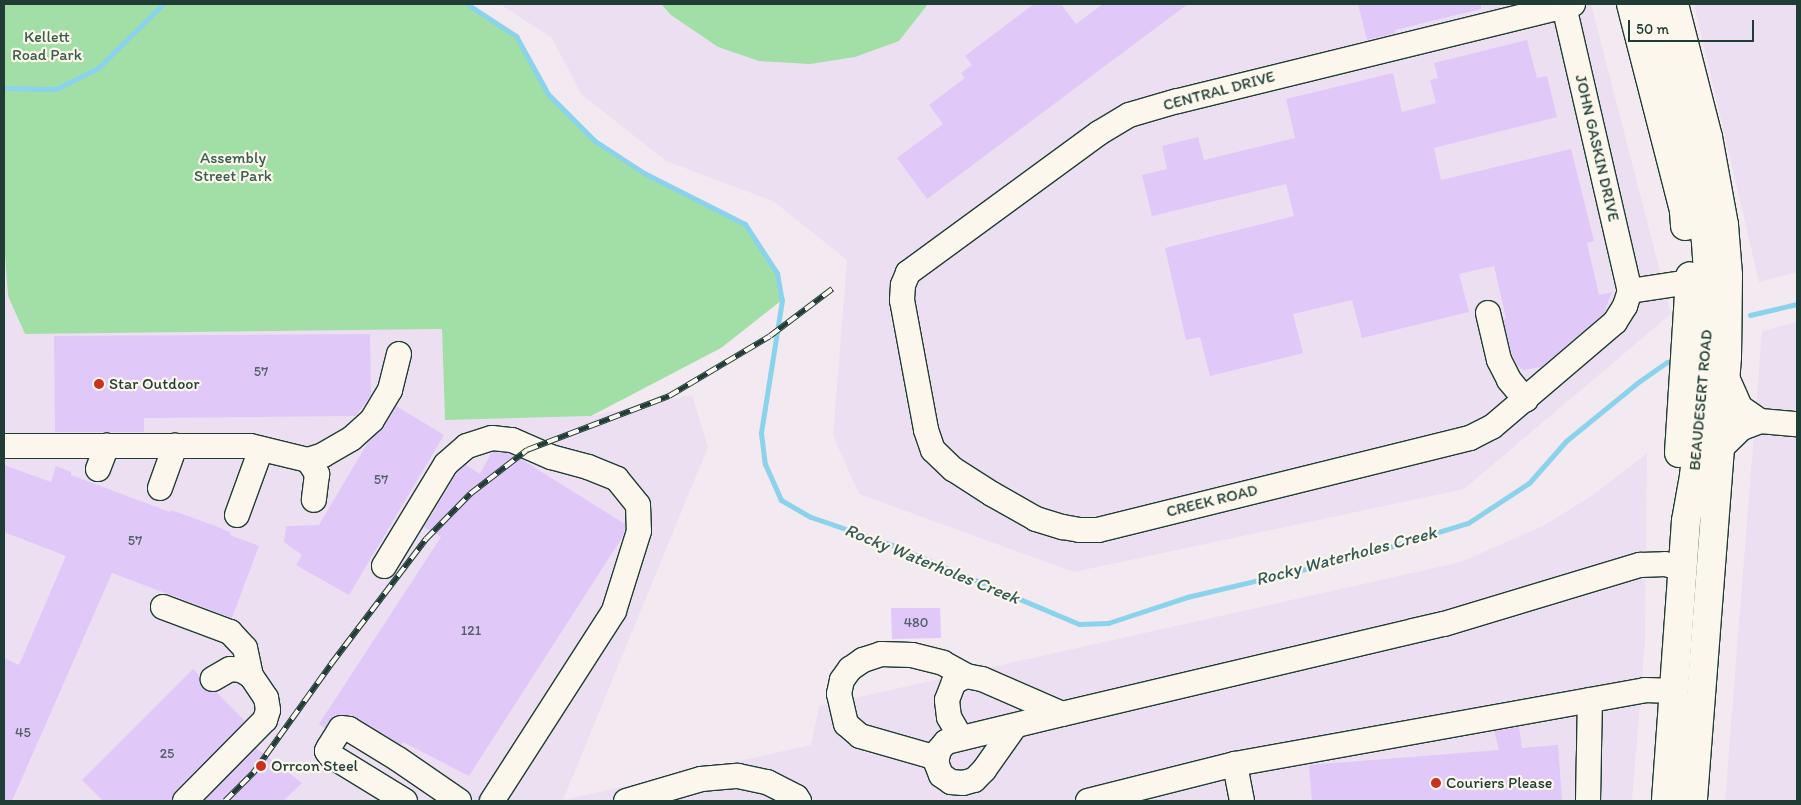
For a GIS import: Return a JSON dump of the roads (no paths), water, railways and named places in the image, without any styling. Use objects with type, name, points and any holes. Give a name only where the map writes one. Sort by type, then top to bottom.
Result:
[{"type":"highway","points":[[1631,4],[1684,211],[1690,282],[1675,505],[1686,521]]},
{"type":"highway","name":"BEAUDESERT ROAD","points":[[1654,4],[1693,156],[1706,242],[1709,289],[1719,366],[1694,476],[1686,521],[1666,801]]},
{"type":"highway","name":"BEAUDESERT ROAD","points":[[1674,4],[1708,138],[1724,225],[1728,275],[1719,366],[1720,449],[1693,801]]},
{"type":"street","name":"CENTRAL DRIVE","points":[[908,273],[1099,133],[1129,115],[1215,91],[1568,5]]},
{"type":"street","name":"JOHN GASKIN DRIVE","points":[[1568,5],[1630,291]]},
{"type":"street","name":"CREEK ROAD","points":[[908,273],[902,285],[902,300],[926,430],[933,450],[953,469],[1036,519],[1080,530],[1098,530],[1470,438],[1492,427],[1526,400],[1615,322],[1625,306],[1630,291]]},
{"type":"street","points":[[1630,291],[1690,282]]},
{"type":"street","points":[[1488,313],[1499,360],[1509,380],[1526,400]]},
{"type":"street","points":[[4,446],[250,446],[308,460],[323,456],[351,439],[372,420],[390,390],[399,354]]},
{"type":"street","points":[[1719,366],[1740,406],[1760,422]]},
{"type":"street","points":[[1720,449],[1742,428],[1760,422],[1797,424]]},
{"type":"street","points":[[384,566],[446,464],[468,446],[492,438],[512,440],[617,479],[638,505],[638,531],[614,611],[492,801]]},
{"type":"street","points":[[98,469],[107,446]]},
{"type":"street","points":[[160,488],[175,446]]},
{"type":"street","points":[[237,514],[261,449]]},
{"type":"street","points":[[308,460],[317,474],[314,500]]},
{"type":"street","points":[[1015,726],[984,770],[974,780],[963,783],[952,782],[941,775],[937,758],[939,750],[946,742],[1444,624],[1640,565],[1666,564],[1684,570]]},
{"type":"street","points":[[163,607],[230,632],[244,648],[251,676],[266,698],[268,710],[265,720],[185,801]]},
{"type":"street","points":[[937,758],[860,736],[846,724],[839,694],[842,680],[850,669],[863,660],[881,654],[912,655],[943,664],[966,676],[982,679],[1062,714]]},
{"type":"street","points":[[214,679],[230,669],[241,670],[251,676]]},
{"type":"street","points":[[961,738],[948,717],[946,700],[954,682],[966,676]]},
{"type":"street","points":[[1088,801],[1236,764],[1645,690],[1675,691]]},
{"type":"street","points":[[1588,801],[1590,700]]},
{"type":"street","points":[[405,801],[330,755],[329,747],[341,728],[349,729],[390,754],[459,801]]},
{"type":"street","points":[[1236,764],[1242,801]]},
{"type":"street","points":[[626,801],[701,779],[738,776],[768,782],[800,801]]},
{"type":"waterway","name":"Rocky Waterholes Creek","points":[[4,88],[56,89],[98,68],[163,4]]},
{"type":"waterway","name":"Rocky Waterholes Creek","points":[[467,4],[516,36],[548,94],[595,141],[644,173],[745,224],[777,273],[782,300],[761,433],[765,464],[781,500],[811,517],[892,545],[1079,624],[1108,623],[1187,597],[1360,556],[1468,523],[1529,483],[1566,441],[1637,383],[1667,362]]},
{"type":"waterway","points":[[1750,315],[1797,304]]},
{"type":"railway","points":[[225,801],[253,773],[331,664],[426,539],[470,494],[527,450],[669,396],[770,336],[832,289]]},
{"type":"place","name":"Star Outdoor","points":[[99,384]]},
{"type":"place","name":"Orrcon Steel","points":[[261,766]]},
{"type":"place","name":"Couriers Please","points":[[1436,783]]},
{"type":"park label","name":"Kellett Road Park","points":[[47,46]]},
{"type":"park label","name":"Assembly Street Park","points":[[233,167]]}]
